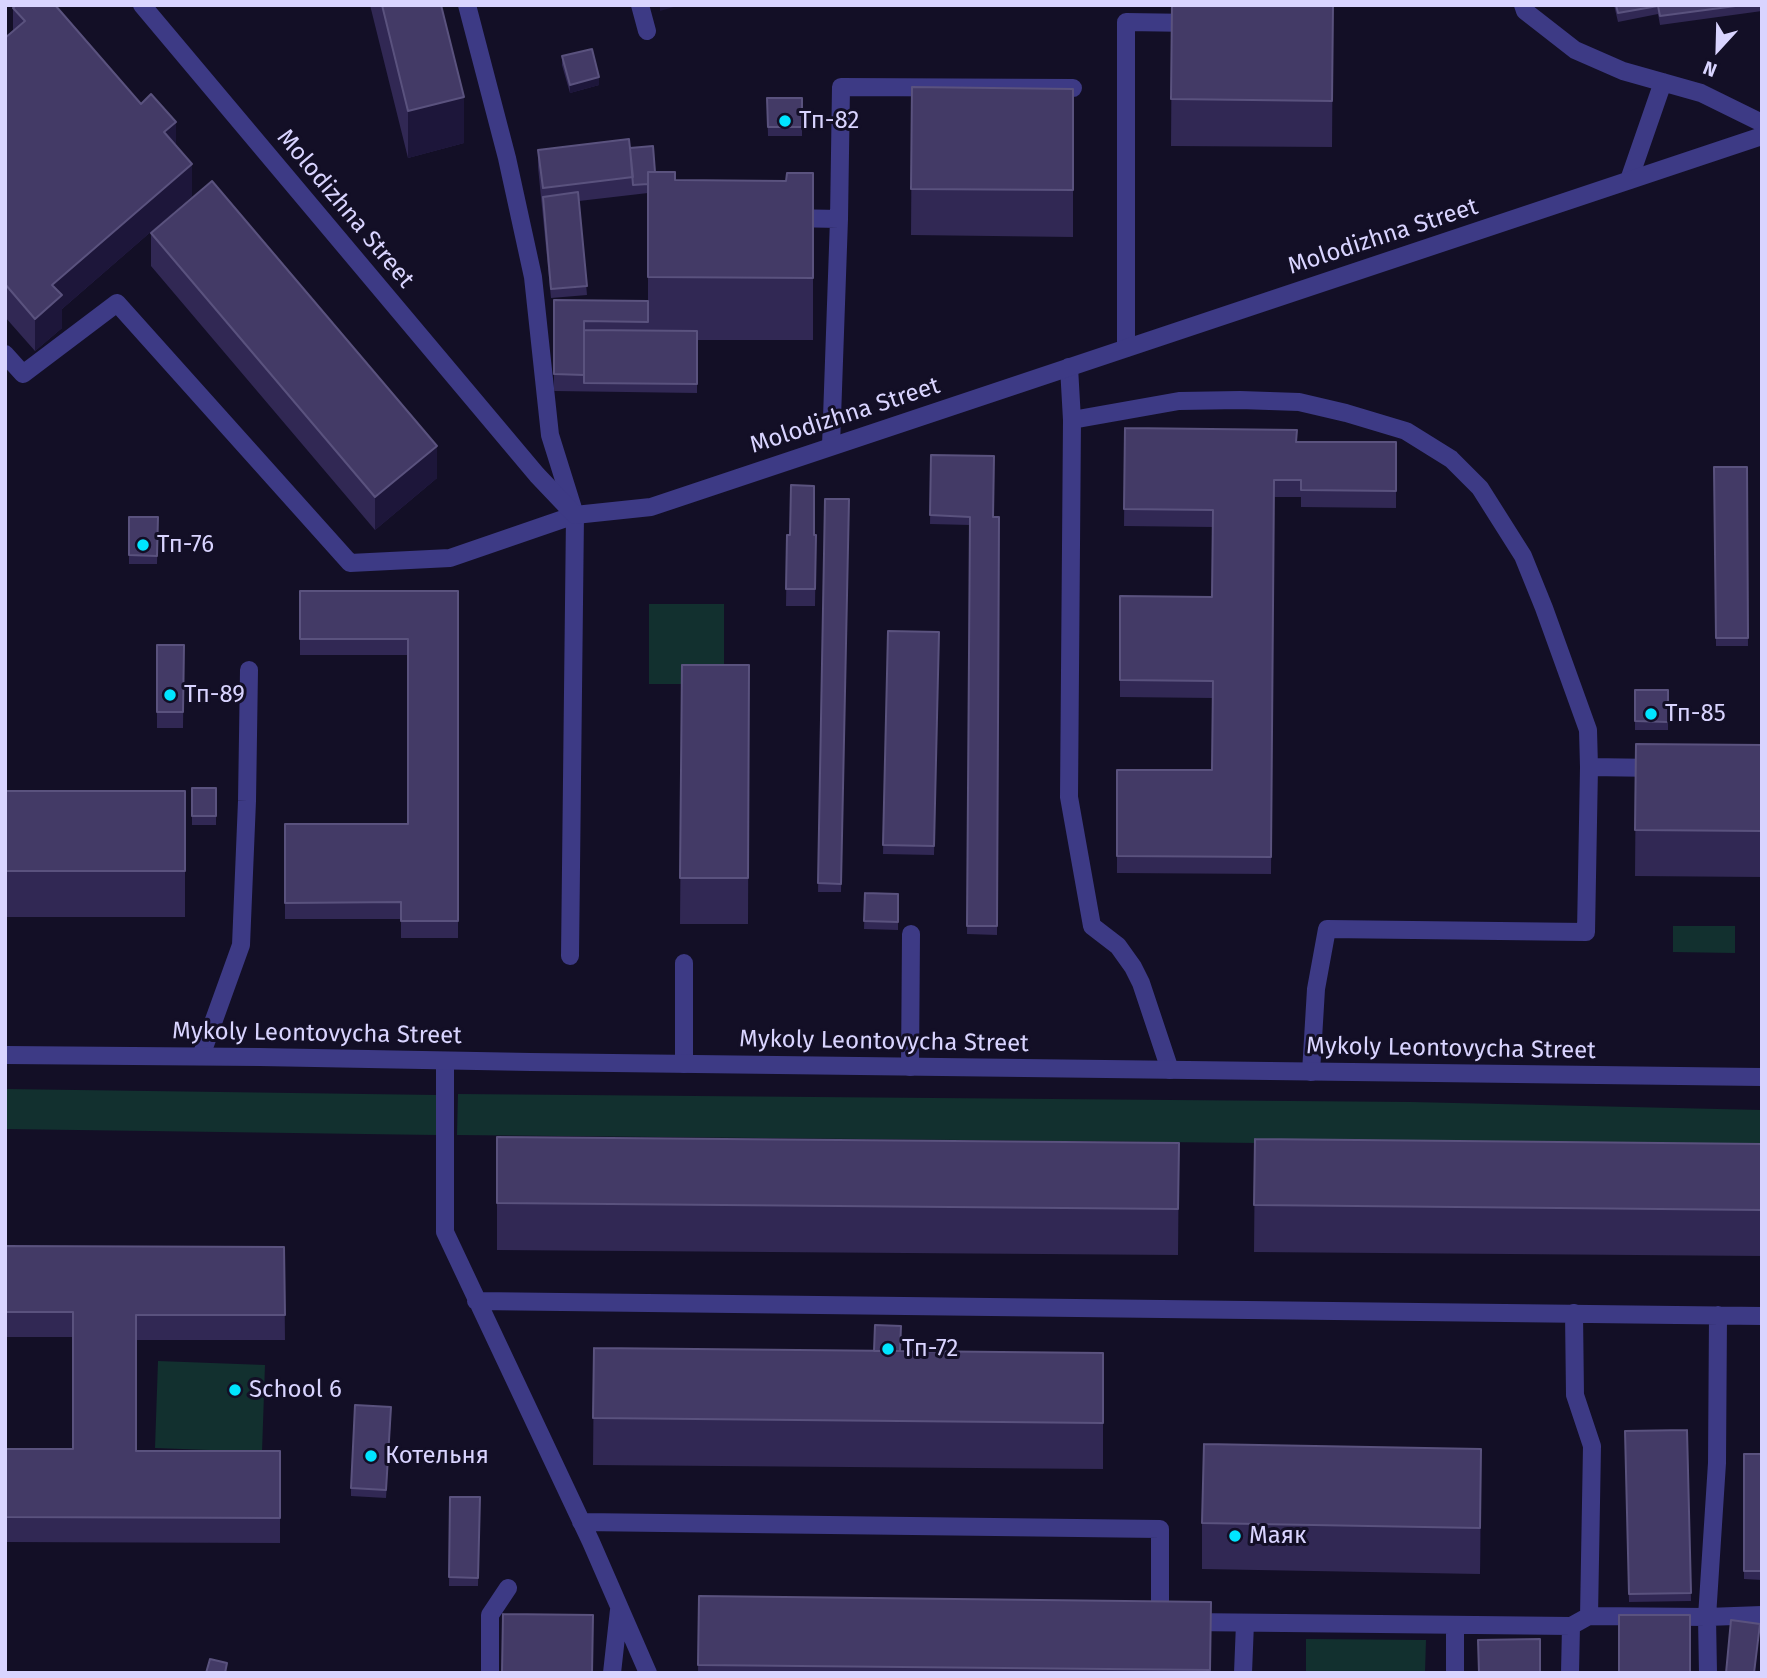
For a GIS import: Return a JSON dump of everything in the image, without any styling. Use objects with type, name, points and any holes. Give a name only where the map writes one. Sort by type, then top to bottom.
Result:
[{"type":"street","name":"Molodizhna Street","points":[[142,5],[528,464],[575,515],[650,507],[1762,136]]},
{"type":"street","points":[[467,5],[533,277],[545,309],[550,435],[575,515],[570,956]]},
{"type":"street","points":[[639,5],[647,31]]},
{"type":"street","points":[[1523,5],[1525,11],[1575,50],[1623,71],[1701,93],[1762,123]]},
{"type":"street","points":[[1126,348],[1126,22],[1215,23]]},
{"type":"street","points":[[1629,180],[1663,82]]},
{"type":"street","points":[[831,446],[841,87],[1073,88]]},
{"type":"street","points":[[770,218],[839,219]]},
{"type":"street","points":[[5,354],[23,374],[117,303],[350,564],[450,558],[575,515]]},
{"type":"street","points":[[1069,367],[1072,420],[1069,797],[1092,926],[1118,946],[1133,967],[1141,983],[1170,1070]]},
{"type":"street","points":[[1072,420],[1179,401],[1240,400],[1299,402],[1406,431],[1451,459],[1480,488],[1523,556],[1549,620],[1588,730],[1586,932],[1327,929],[1316,989],[1311,1072]]},
{"type":"street","points":[[201,1056],[241,945],[249,670]]},
{"type":"street","points":[[1589,767],[1681,768]]},
{"type":"street","points":[[910,1067],[911,934]]},
{"type":"street","points":[[684,963],[684,1064]]},
{"type":"street","name":"Mykoly Leontovycha Street","points":[[5,1055],[1762,1077]]},
{"type":"street","points":[[445,1061],[445,1232],[582,1522],[648,1673]]},
{"type":"street","points":[[476,1301],[1762,1315]]},
{"type":"street","points":[[1574,1313],[1575,1395],[1592,1446],[1589,1616]]},
{"type":"street","points":[[1708,1673],[1707,1617],[1717,1463],[1718,1315]]},
{"type":"street","points":[[582,1522],[1160,1529],[1159,1621],[1571,1626],[1589,1616],[1762,1615]]},
{"type":"street","points":[[490,1673],[490,1615],[508,1588]]},
{"type":"street","points":[[612,1673],[619,1607]]},
{"type":"street","points":[[1243,1673],[1245,1623]]},
{"type":"street","points":[[1455,1625],[1455,1673]]},
{"type":"street","points":[[1570,1673],[1571,1626]]},
{"type":"green space","points":[[649,604],[724,604],[724,684],[649,684]]},
{"type":"green space","points":[[1673,926],[1735,926],[1735,953],[1673,952]]},
{"type":"green space","points":[[5,1089],[437,1095],[436,1135],[5,1129]]},
{"type":"green space","points":[[458,1094],[1411,1102],[1762,1110],[1762,1148],[457,1135]]},
{"type":"green space","points":[[158,1361],[265,1365],[262,1452],[155,1448]]},
{"type":"green space","points":[[1306,1639],[1426,1640],[1425,1673],[1306,1673]]},
{"type":"building","points":[[16,5],[55,5],[141,104],[151,94],[176,122],[164,132],[192,164],[52,285],[62,295],[35,319],[5,284],[5,38],[25,21],[13,8]]},
{"type":"building","points":[[382,5],[441,5],[464,97],[408,111]]},
{"type":"building","points":[[1172,5],[1333,5],[1332,101],[1171,99]]},
{"type":"building","points":[[1616,5],[1743,5],[1660,16],[1658,6],[1618,13]]},
{"type":"building","points":[[592,49],[599,77],[570,85],[562,56]]},
{"type":"building","points":[[912,87],[1073,89],[1073,190],[911,189]]},
{"type":"building","name":"Тп-82","points":[[767,98],[802,98],[802,127],[768,127]]},
{"type":"building","points":[[629,139],[633,177],[543,188],[538,150]]},
{"type":"building","points":[[653,146],[655,172],[648,172],[648,184],[633,185],[630,148]]},
{"type":"building","points":[[648,172],[675,172],[675,180],[786,181],[787,173],[813,173],[813,278],[648,277]]},
{"type":"building","points":[[212,181],[437,446],[375,497],[151,233]]},
{"type":"building","points":[[578,192],[587,286],[551,289],[543,197]]},
{"type":"building","points":[[554,300],[648,301],[648,322],[584,321],[584,375],[554,374]]},
{"type":"building","points":[[584,330],[697,331],[697,384],[584,383]]},
{"type":"building","points":[[1125,428],[1297,430],[1296,442],[1396,442],[1396,491],[1301,490],[1301,480],[1274,480],[1271,857],[1117,856],[1117,770],[1212,770],[1213,681],[1120,680],[1120,596],[1212,597],[1213,510],[1124,509]]},
{"type":"building","points":[[931,455],[994,456],[993,517],[999,517],[997,926],[967,926],[970,517],[930,515]]},
{"type":"building","points":[[1714,467],[1747,467],[1748,638],[1716,638]]},
{"type":"building","points":[[791,485],[814,486],[815,589],[786,589]]},
{"type":"building","points":[[825,499],[849,499],[841,884],[818,883]]},
{"type":"building","name":"Тп-76","points":[[129,517],[158,517],[157,556],[129,555]]},
{"type":"building","points":[[300,591],[458,591],[458,921],[401,921],[401,902],[285,903],[285,824],[408,824],[408,639],[300,639]]},
{"type":"building","points":[[888,631],[939,632],[934,846],[883,845]]},
{"type":"building","name":"Тп-89","points":[[157,645],[184,645],[183,712],[157,712]]},
{"type":"building","points":[[682,665],[749,665],[748,878],[680,878]]},
{"type":"building","name":"Тп-85","points":[[1635,690],[1668,690],[1668,722],[1635,721]]},
{"type":"building","points":[[1636,744],[1762,745],[1762,831],[1635,830]]},
{"type":"building","points":[[192,788],[216,788],[216,816],[192,816]]},
{"type":"building","points":[[5,791],[185,791],[185,871],[5,871]]},
{"type":"building","points":[[865,893],[898,894],[898,922],[864,921]]},
{"type":"building","points":[[497,1137],[1179,1143],[1178,1209],[497,1203]]},
{"type":"building","points":[[1255,1139],[1762,1144],[1762,1210],[1254,1205]]},
{"type":"building","points":[[5,1246],[284,1247],[285,1315],[136,1315],[136,1451],[280,1451],[280,1518],[5,1517],[5,1449],[73,1449],[73,1312],[5,1312]]},
{"type":"building","points":[[875,1325],[901,1326],[900,1351],[874,1351]]},
{"type":"building","points":[[594,1348],[1103,1353],[1103,1423],[593,1418]]},
{"type":"building","name":"Котельня","points":[[355,1405],[391,1407],[386,1490],[351,1488]]},
{"type":"building","points":[[1687,1430],[1691,1593],[1629,1594],[1625,1431]]},
{"type":"building","points":[[1204,1444],[1481,1449],[1480,1528],[1202,1523]]},
{"type":"building","points":[[1744,1454],[1762,1454],[1762,1571],[1744,1571]]},
{"type":"building","points":[[450,1497],[480,1497],[478,1578],[449,1577]]},
{"type":"building","points":[[699,1596],[1211,1602],[1210,1670],[698,1665]]},
{"type":"building","points":[[503,1614],[593,1615],[592,1673],[502,1673]]},
{"type":"building","points":[[1619,1615],[1690,1615],[1690,1673],[1619,1673]]},
{"type":"building","points":[[1731,1620],[1760,1624],[1754,1673],[1726,1673]]},
{"type":"building","points":[[1540,1639],[1540,1673],[1479,1673],[1478,1640]]},
{"type":"building","points":[[210,1659],[227,1663],[225,1673],[206,1673]]},
{"type":"place","name":"Тп-82","points":[[785,121]]},
{"type":"place","name":"Тп-76","points":[[143,545]]},
{"type":"place","name":"Тп-89","points":[[170,695]]},
{"type":"place","name":"Тп-85","points":[[1651,714]]},
{"type":"place","name":"Тп-72","points":[[888,1349]]},
{"type":"place","name":"School 6","points":[[235,1390]]},
{"type":"place","name":"Котельня","points":[[371,1456]]},
{"type":"place","name":"Маяк","points":[[1235,1536]]}]
